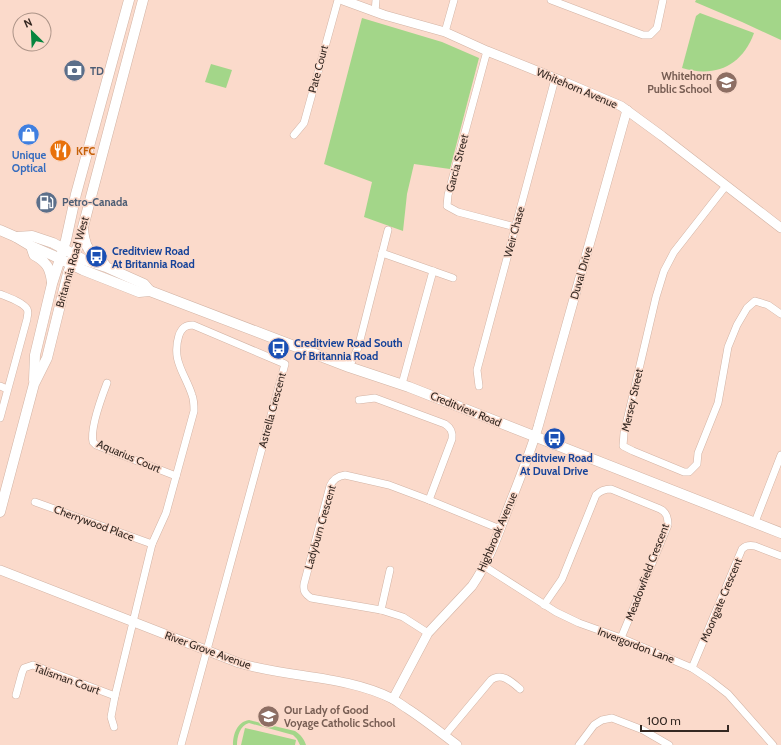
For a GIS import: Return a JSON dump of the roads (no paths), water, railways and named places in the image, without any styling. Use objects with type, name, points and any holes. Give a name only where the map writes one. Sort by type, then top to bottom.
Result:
[{"type":"main road","name":"Britannia Road West","points":[[34,384],[35,355],[52,284],[66,240],[76,194],[129,0]]},
{"type":"main road","name":"Britannia Road West","points":[[0,512],[34,384],[47,358],[68,273],[78,246],[143,0]]},
{"type":"main road","points":[[83,226],[84,237],[88,248],[94,255],[102,259],[106,267]]},
{"type":"main road","name":"Creditview Road","points":[[0,230],[31,246],[61,253],[73,259],[83,270],[139,292],[150,291],[349,367],[402,384],[781,533]]},
{"type":"main road","name":"Creditview Road","points":[[16,237],[32,236],[53,243],[61,253]]},
{"type":"main road","points":[[31,246],[34,255],[42,259],[48,266],[52,284]]},
{"type":"main road","name":"Creditview Road","points":[[73,259],[84,260],[106,267],[144,284],[150,291]]},
{"type":"street","name":"Pate Court","points":[[294,136],[304,123],[338,0]]},
{"type":"street","name":"Whitehorn Avenue","points":[[343,0],[375,12],[446,32],[487,51],[621,106],[781,228]]},
{"type":"street","points":[[375,12],[376,0]]},
{"type":"street","points":[[446,32],[454,0]]},
{"type":"street","points":[[550,0],[643,35],[650,35],[656,28],[663,0]]},
{"type":"street","name":"Garcia Street","points":[[487,51],[448,196],[448,206],[458,212],[515,227]]},
{"type":"street","name":"Weir Chase","points":[[479,386],[477,370],[555,79]]},
{"type":"street","name":"Duval Drive","points":[[535,436],[627,110]]},
{"type":"street","name":"Mersey Street","points":[[726,186],[674,252],[664,271],[624,434],[623,446],[633,452],[684,472],[689,472],[697,464],[698,453],[718,403],[728,347],[736,325],[747,308],[755,301],[768,305],[781,314]]},
{"type":"street","points":[[349,367],[358,348],[388,230]]},
{"type":"street","points":[[382,253],[453,278]]},
{"type":"street","points":[[402,384],[433,271]]},
{"type":"street","points":[[0,294],[17,301],[25,307],[28,312],[0,418]]},
{"type":"street","name":"Astrella Crescent","points":[[114,727],[111,717],[115,696],[152,544],[166,512],[194,410],[192,392],[177,358],[178,340],[182,329],[189,325],[285,364],[207,651]]},
{"type":"street","name":"Aquarius Court","points":[[107,382],[92,432],[93,442],[176,476]]},
{"type":"street","points":[[0,386],[8,389]]},
{"type":"street","points":[[359,400],[375,398],[445,424],[449,427],[451,430],[452,439],[429,500]]},
{"type":"street","name":"Highbrook Avenue","points":[[392,699],[428,633],[472,586],[484,566],[500,529],[535,436]]},
{"type":"street","points":[[755,522],[781,455]]},
{"type":"street","name":"Ladyburn Crescent","points":[[428,633],[403,617],[381,610],[310,598],[305,594],[303,589],[332,481],[335,478],[345,475],[389,484],[500,529]]},
{"type":"street","name":"Meadowfield Crescent","points":[[544,605],[562,579],[596,494],[607,489],[611,489],[660,508],[666,514],[668,525],[621,638]]},
{"type":"street","name":"Cherrywood Place","points":[[35,502],[152,544]]},
{"type":"street","name":"Moongate Crescent","points":[[692,668],[742,549],[751,545],[781,556]]},
{"type":"street","name":"Invergordon Lane","points":[[484,566],[556,612],[579,623],[621,638],[692,668],[728,694],[773,745]]},
{"type":"street","name":"River Grove Avenue","points":[[0,570],[247,666],[343,682],[370,690],[392,699],[426,721],[457,745]]},
{"type":"street","points":[[381,610],[390,570]]},
{"type":"street","points":[[181,745],[207,651]]},
{"type":"street","name":"Talisman Court","points":[[16,695],[24,668],[33,665],[115,696]]},
{"type":"street","points":[[445,736],[494,678],[502,677],[511,681],[520,689]]},
{"type":"street","points":[[579,745],[594,725],[602,720],[612,718],[643,730],[669,745]]},
{"type":"place","name":"TD","points":[[75,71]]},
{"type":"place","name":"Whitehorn Public School","points":[[727,82]]},
{"type":"place","name":"Unique Optical","points":[[29,135]]},
{"type":"place","name":"KFC","points":[[61,151]]},
{"type":"place","name":"Petro-Canada","points":[[46,202]]},
{"type":"place","name":"Creditview Road At Britannia Road","points":[[97,257]]},
{"type":"place","name":"Creditview Road South Of Britannia Road","points":[[279,349]]},
{"type":"place","name":"Creditview Road At Duval Drive","points":[[554,438]]},
{"type":"place","name":"Our Lady of Good Voyage Catholic School","points":[[269,716]]}]
